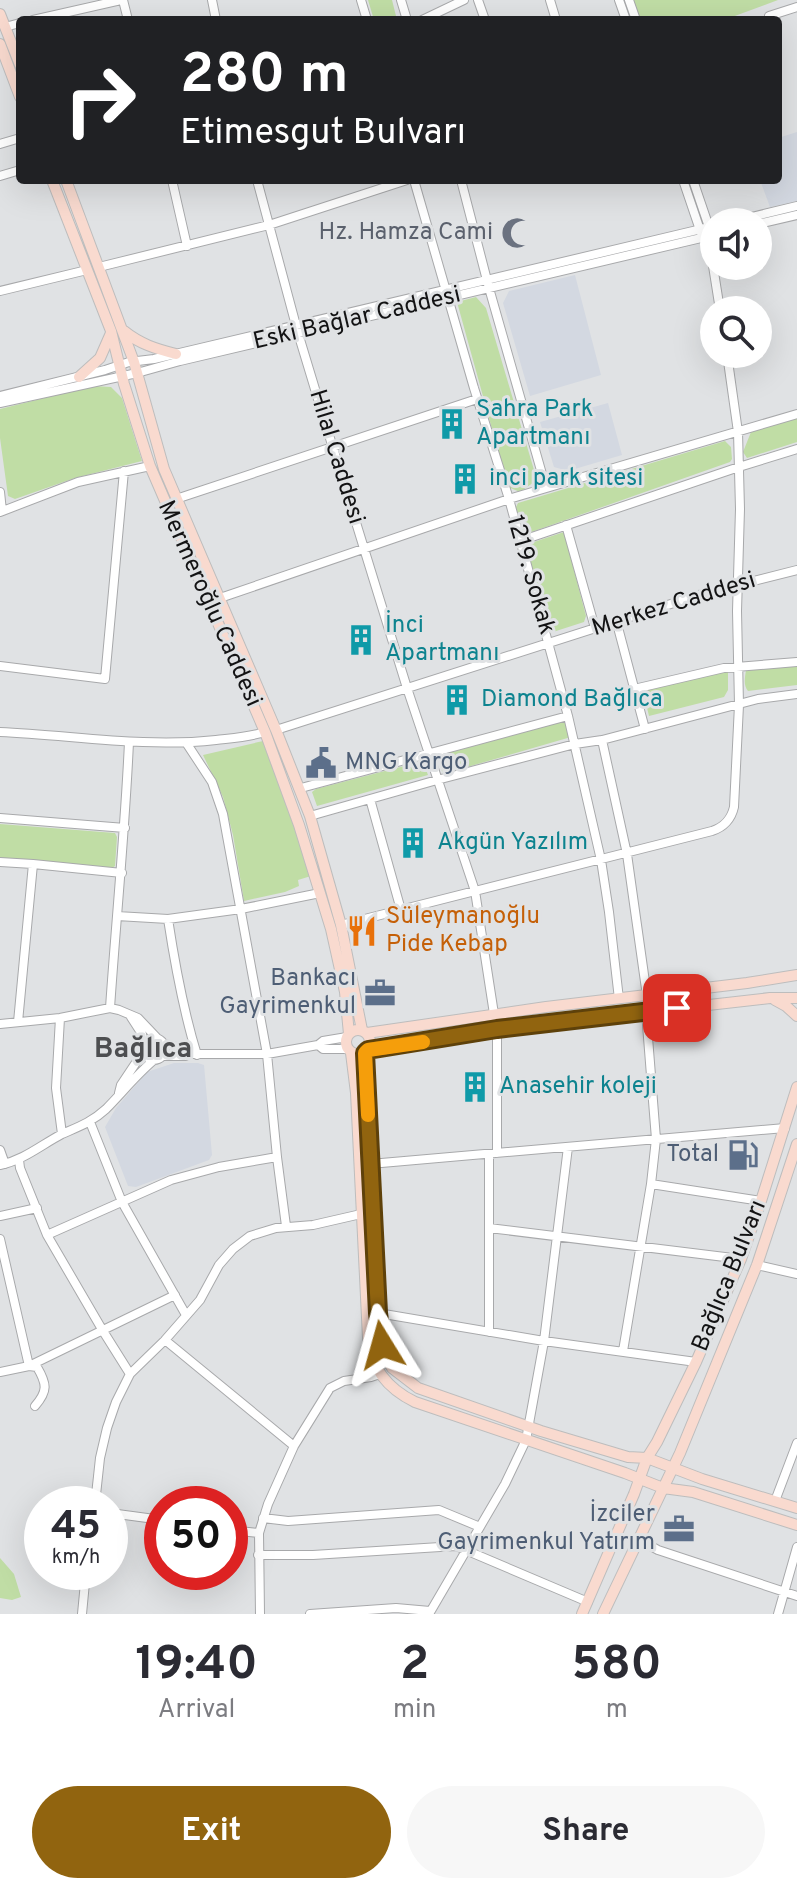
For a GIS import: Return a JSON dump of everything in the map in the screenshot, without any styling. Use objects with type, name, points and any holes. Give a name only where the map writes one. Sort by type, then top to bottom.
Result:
[{"type":"main road","points":[[0,14],[16,55]]},
{"type":"main road","points":[[0,44],[16,86]]},
{"type":"main road","name":"Mermeroğlu Caddesi","points":[[54,184],[87,270],[136,367],[154,437],[176,499],[220,598],[270,731],[331,929],[345,992],[356,1093],[368,1338],[371,1356],[380,1374]]},
{"type":"main road","name":"Mermeroğlu Caddesi","points":[[68,184],[99,267],[116,329],[121,371],[150,466],[270,731],[301,788],[341,925],[365,1032]]},
{"type":"main road","points":[[79,377],[100,358],[116,329],[138,342],[176,354]]},
{"type":"main road","points":[[797,975],[365,1032],[357,1030],[349,1043],[357,1055],[497,1029],[770,998],[797,998]]},
{"type":"main road","points":[[770,998],[797,1016]]},
{"type":"main road","points":[[365,1032],[371,1043],[366,1052],[378,1313],[384,1354],[392,1368],[408,1382],[429,1392],[529,1427],[628,1457],[647,1458],[702,1479],[797,1508]]},
{"type":"main road","name":"Bağlıca Bulvarı","points":[[639,1479],[696,1362],[741,1259],[797,1087]]},
{"type":"main road","name":"Bağlıca Bulvarı","points":[[663,1488],[757,1265],[797,1144]]},
{"type":"main road","points":[[380,1374],[396,1391],[415,1402],[663,1488],[693,1492],[797,1525]]},
{"type":"main road","points":[[582,1614],[639,1479]]},
{"type":"main road","points":[[608,1612],[663,1488]]},
{"type":"street","points":[[51,16],[122,0]]},
{"type":"street","points":[[430,16],[464,0]]},
{"type":"street","points":[[769,16],[797,7]]},
{"type":"street","points":[[5,27],[16,24]]},
{"type":"street","points":[[173,184],[187,246]]},
{"type":"street","name":"Hilal Caddesi","points":[[258,184],[297,330],[333,448],[407,688],[475,891],[494,1014]]},
{"type":"street","points":[[99,267],[269,225],[395,184]]},
{"type":"street","name":"1219. Sokak","points":[[415,184],[550,643],[601,860],[619,999]]},
{"type":"street","points":[[462,184],[546,488]]},
{"type":"street","points":[[685,184],[700,215]]},
{"type":"street","points":[[694,184],[701,208]]},
{"type":"street","points":[[772,212],[797,206]]},
{"type":"street","points":[[772,221],[797,215]]},
{"type":"street","name":"Eski Bağlar Caddesi","points":[[0,403],[136,367],[180,361],[700,234]]},
{"type":"street","points":[[0,291],[87,270]]},
{"type":"street","points":[[136,367],[176,354],[297,330]]},
{"type":"street","points":[[341,925],[627,854],[720,829],[728,821],[734,807],[739,705],[738,432],[729,368]]},
{"type":"street","name":"Eski Bağlar Caddesi","points":[[0,396],[79,377],[121,371]]},
{"type":"street","points":[[176,499],[477,399]]},
{"type":"street","points":[[220,598],[509,499],[797,414]]},
{"type":"street","points":[[520,541],[797,449]]},
{"type":"street","points":[[0,492],[1,511],[78,482],[150,466]]},
{"type":"street","points":[[0,666],[105,679],[124,471]]},
{"type":"street","points":[[566,525],[595,628]]},
{"type":"street","name":"Merkez Caddesi","points":[[0,732],[187,744],[245,737],[616,620],[797,570]]},
{"type":"street","points":[[616,620],[645,729]]},
{"type":"street","points":[[634,689],[724,668],[797,662]]},
{"type":"street","points":[[310,816],[575,744],[602,740],[758,699],[797,694]]},
{"type":"street","points":[[301,788],[568,716]]},
{"type":"street","points":[[602,740],[627,854],[647,996]]},
{"type":"street","points":[[110,1008],[129,742]]},
{"type":"street","points":[[187,744],[212,782],[219,801],[267,1054],[286,1226]]},
{"type":"street","points":[[370,799],[401,910]]},
{"type":"street","points":[[0,818],[125,828]]},
{"type":"street","points":[[0,862],[122,873]]},
{"type":"street","points":[[18,1022],[33,864]]},
{"type":"street","points":[[117,916],[168,919],[241,909],[320,893]]},
{"type":"street","points":[[168,919],[194,1054]]},
{"type":"street","points":[[0,1024],[60,1018],[110,1008],[131,1017],[142,1034],[146,1057],[158,1058],[194,1054],[267,1054],[318,1045],[323,1041],[349,1043]]},
{"type":"street","points":[[623,1351],[656,1139],[646,1012]]},
{"type":"street","points":[[0,1150],[3,1164],[19,1160],[62,1134],[90,1122],[158,1058],[165,1049],[160,1040],[138,1018],[131,1017]]},
{"type":"street","points":[[60,1018],[56,1088],[62,1134]]},
{"type":"street","points":[[489,1332],[489,1228],[497,1029]]},
{"type":"street","points":[[119,1094],[121,1085],[148,1039],[160,1040],[194,1054]]},
{"type":"street","points":[[90,1122],[122,1202],[186,1315]]},
{"type":"street","points":[[370,1164],[785,1128]]},
{"type":"street","points":[[310,1614],[396,1608],[429,1612],[505,1484],[529,1427],[544,1341],[568,1147]]},
{"type":"street","points":[[47,1235],[171,1180],[219,1167],[277,1157]]},
{"type":"street","points":[[19,1160],[47,1235],[130,1374]]},
{"type":"street","points":[[651,1184],[761,1201]]},
{"type":"street","points":[[0,1216],[37,1208]]},
{"type":"street","points":[[97,1486],[107,1428],[130,1374],[205,1294],[219,1265],[233,1249],[250,1236],[286,1226],[313,1225],[361,1214]]},
{"type":"street","points":[[489,1228],[741,1259]]},
{"type":"street","points":[[0,1239],[29,1366]]},
{"type":"street","points":[[757,1265],[797,1274]]},
{"type":"street","points":[[0,1372],[29,1366],[175,1295]]},
{"type":"street","points":[[378,1313],[696,1362]]},
{"type":"street","points":[[165,1340],[294,1446]]},
{"type":"street","points":[[29,1366],[37,1367],[45,1385],[42,1398],[35,1406]]},
{"type":"street","points":[[260,1614],[259,1533],[294,1446],[330,1388],[344,1381],[380,1374]]},
{"type":"street","points":[[775,1501],[797,1443]]},
{"type":"street","points":[[263,1518],[288,1521],[439,1510],[480,1527]]},
{"type":"street","points":[[248,1532],[259,1533]]},
{"type":"street","points":[[638,1539],[658,1550],[797,1596]]},
{"type":"street","points":[[258,1555],[313,1555],[456,1546],[588,1602]]},
{"type":"street","points":[[778,1614],[797,1547]]},
{"type":"street","points":[[82,1614],[84,1590]]},
{"type":"shaded area","points":[[797,132],[797,201],[770,207],[761,184],[782,184],[782,137]]},
{"type":"shaded area","points":[[575,275],[601,375],[530,396],[503,303],[509,291]]},
{"type":"shaded area","points":[[608,403],[622,455],[568,471],[554,467],[540,422]]},
{"type":"shaded area","points":[[174,1063],[204,1065],[212,1155],[209,1160],[136,1187],[128,1186],[105,1127],[116,1108],[147,1072]]},
{"type":"green space","points":[[368,0],[392,0],[396,16],[373,16]]},
{"type":"green space","points":[[633,0],[778,0],[735,16],[639,16]]},
{"type":"green space","points":[[476,297],[486,308],[537,480],[520,492],[508,487],[457,302]]},
{"type":"green space","points":[[93,386],[111,387],[122,398],[142,461],[75,478],[15,499],[8,496],[0,438],[0,409]]},
{"type":"green space","points":[[797,418],[797,442],[747,458],[743,452],[751,432]]},
{"type":"green space","points":[[725,441],[731,447],[730,462],[523,535],[515,509],[518,503]]},
{"type":"green space","points":[[564,532],[586,616],[584,622],[553,632],[548,629],[525,545]]},
{"type":"green space","points":[[797,665],[797,685],[746,689],[746,670]]},
{"type":"green space","points":[[728,670],[728,690],[724,697],[649,716],[643,691]]},
{"type":"green space","points":[[565,722],[571,737],[443,774],[437,756]]},
{"type":"green space","points":[[263,741],[311,876],[298,880],[299,886],[285,892],[244,901],[223,797],[203,755]]},
{"type":"green space","points":[[423,761],[428,775],[317,806],[312,792],[316,789]]},
{"type":"green space","points":[[0,824],[115,833],[115,866],[0,859]]},
{"type":"green space","points":[[0,1558],[14,1574],[21,1597],[12,1600],[0,1598]]},
{"type":"slow traffic","points":[[368,1115],[365,1053],[423,1042]]},
{"type":"place","name":"Hz. Hamza Cami","points":[[517,233]]},
{"type":"place","name":"Sahra Park Apartmanı","points":[[452,424]]},
{"type":"place","name":"inci park sitesi","points":[[465,479]]},
{"type":"place","name":"İnci Apartmanı","points":[[361,640]]},
{"type":"place","name":"Diamond Bağlıca","points":[[457,700]]},
{"type":"place","name":"MNG Kargo","points":[[321,763]]},
{"type":"place","name":"Akgün Yazılım","points":[[413,843]]},
{"type":"place","name":"Süleymanoğlu Pide Kebap","points":[[362,931]]},
{"type":"place","name":"Bankacı Gayrimenkul","points":[[380,993]]},
{"type":"place","name":"Anasehir koleji","points":[[475,1087]]},
{"type":"place","name":"Total","points":[[743,1155]]},
{"type":"place","name":"İzciler Gayrimenkul Yatırım","points":[[679,1529]]},
{"type":"district","name":"Bağlıca","points":[[143,1050]]},
{"type":"route","points":[[382,1345],[365,1053],[368,1050],[497,1029],[677,1008]]}]
